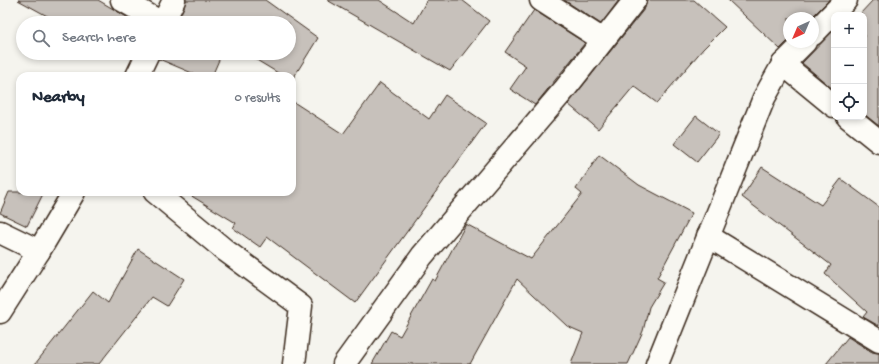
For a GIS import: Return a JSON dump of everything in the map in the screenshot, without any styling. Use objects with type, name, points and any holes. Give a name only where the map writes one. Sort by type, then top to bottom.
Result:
[{"type":"street","points":[[122,0],[151,16]]},
{"type":"street","points":[[166,16],[174,0]]},
{"type":"street","points":[[541,0],[603,40]]},
{"type":"street","points":[[344,364],[422,256],[564,90],[635,0]]},
{"type":"street","points":[[819,28],[846,0]]},
{"type":"street","points":[[657,364],[764,98],[783,64],[799,48]]},
{"type":"street","points":[[139,72],[145,60]]},
{"type":"street","points":[[783,64],[831,104]]},
{"type":"street","points":[[852,120],[879,142]]},
{"type":"street","points":[[0,312],[72,196]]},
{"type":"street","points":[[161,196],[226,251],[301,306],[294,364]]},
{"type":"street","points":[[0,232],[39,251]]},
{"type":"street","points":[[708,236],[879,341]]},
{"type":"building","points":[[18,0],[98,0],[125,16],[47,16]]},
{"type":"building","points":[[186,0],[265,0],[287,16],[180,16]]},
{"type":"building","points":[[327,0],[379,0],[414,23],[427,0],[462,0],[489,21],[450,71]]},
{"type":"building","points":[[564,0],[619,0],[601,24]]},
{"type":"building","points":[[647,0],[694,0],[725,27],[703,49],[657,103],[634,86],[598,129],[568,104],[645,8]]},
{"type":"building","points":[[728,0],[829,0],[817,12],[783,12],[783,46],[780,49]]},
{"type":"building","points":[[873,0],[879,0],[879,126],[867,116],[867,12],[862,12]]},
{"type":"building","points":[[534,10],[585,43],[535,105],[510,89],[526,66],[505,52]]},
{"type":"building","points":[[296,22],[318,38],[296,74],[296,72],[276,72],[257,60],[296,60]]},
{"type":"building","points":[[831,33],[831,87],[802,63],[817,48],[819,48],[819,45]]},
{"type":"building","points":[[161,60],[219,60],[214,72],[190,72]]},
{"type":"building","points":[[380,83],[429,119],[445,95],[486,123],[355,303],[267,237],[260,247],[233,228],[236,223],[192,196],[296,196],[296,104],[343,134]]},
{"type":"building","points":[[696,116],[719,134],[697,162],[674,144]]},
{"type":"building","points":[[599,155],[639,185],[692,213],[657,278],[664,282],[649,307],[643,331],[628,364],[571,364],[583,333],[567,326],[517,279],[470,364],[372,364],[391,331],[400,336],[432,279],[435,281],[466,224],[531,259],[582,194],[576,189]]},
{"type":"building","points":[[762,167],[821,205],[841,179],[879,207],[879,326],[863,317],[867,312],[825,274],[831,265],[742,197]]},
{"type":"building","points":[[9,192],[16,192],[16,196],[42,196],[27,226],[0,213]]},
{"type":"building","points":[[138,249],[184,279],[167,306],[152,297],[99,364],[35,364],[93,291],[108,303]]},
{"type":"building","points":[[848,337],[872,352],[879,353],[879,364],[826,364]]}]
